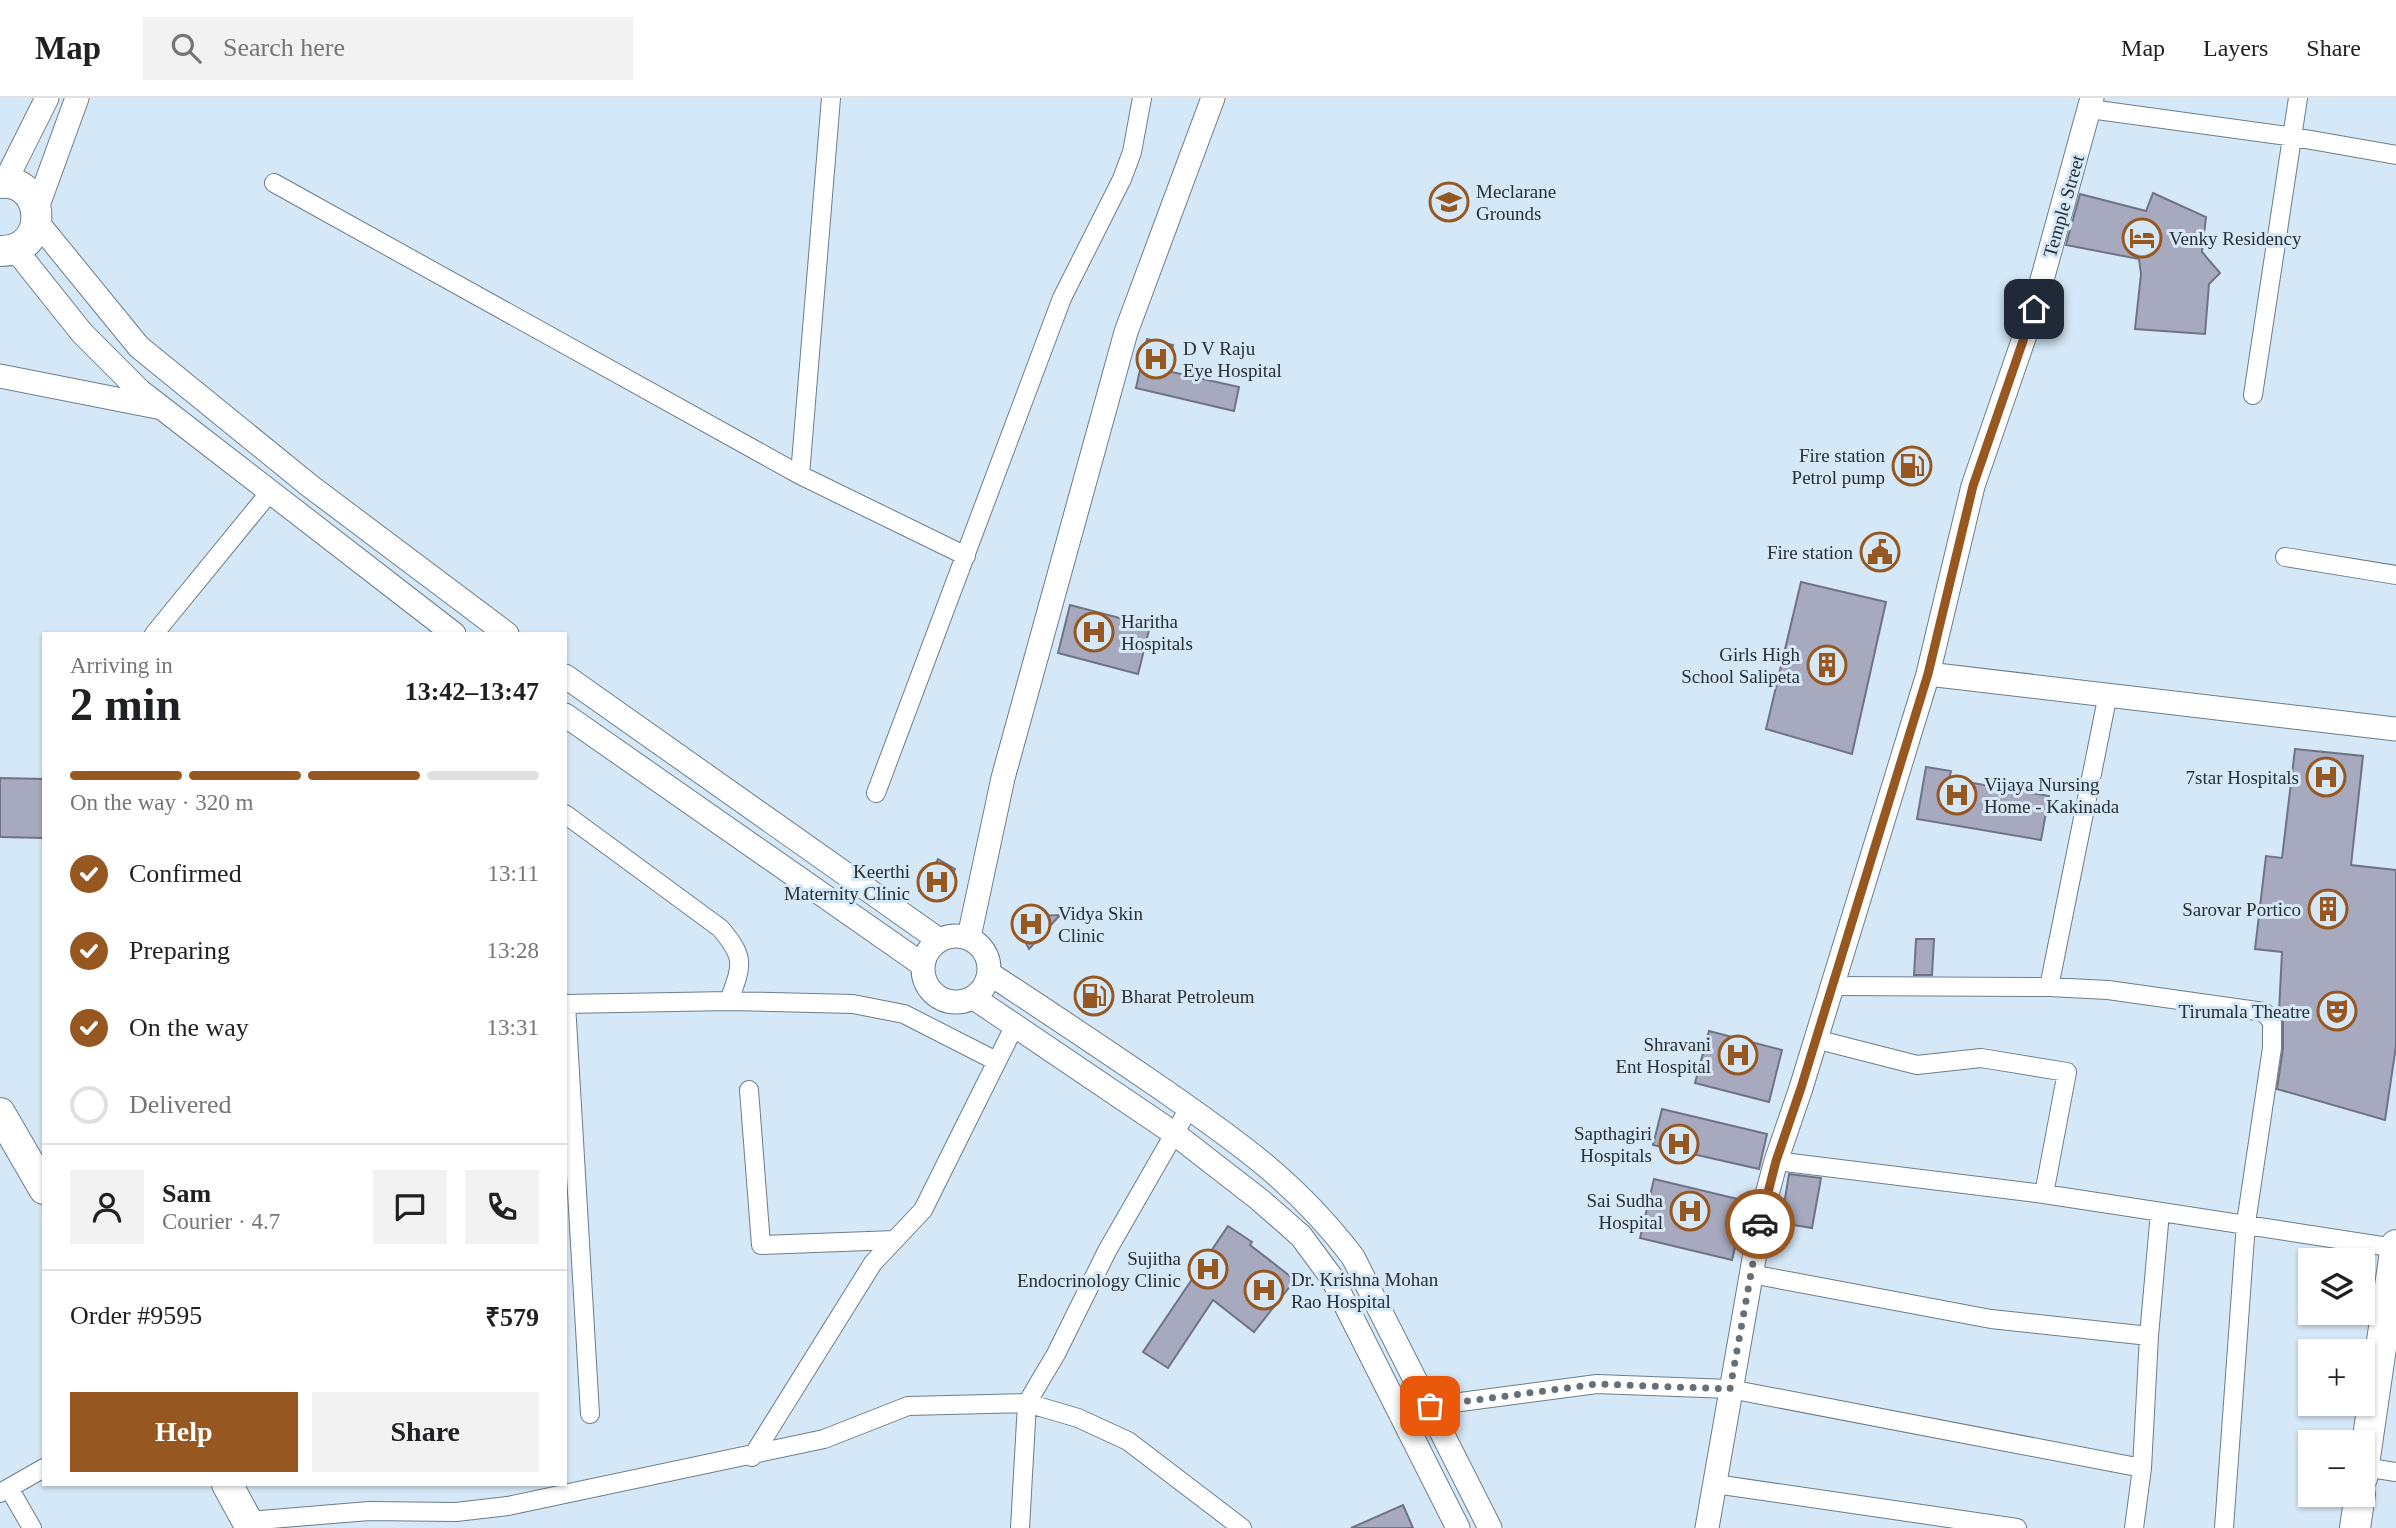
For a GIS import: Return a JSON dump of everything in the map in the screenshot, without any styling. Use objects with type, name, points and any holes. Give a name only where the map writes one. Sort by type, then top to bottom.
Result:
[{"type":"main road","points":[[3,182],[19,186],[30,195],[37,215],[26,242],[6,256]]},
{"type":"main road","points":[[0,1113],[42,1186]]},
{"type":"main road","points":[[2369,1430],[2396,1247]]},
{"type":"main road","points":[[228,1486],[249,1525]]},
{"type":"main road","points":[[2355,1528],[2358,1507]]},
{"type":"street","points":[[3,182],[47,98]]},
{"type":"street","points":[[77,98],[37,215],[139,347],[310,486],[504,632]]},
{"type":"street","points":[[800,475],[831,98]]},
{"type":"street","points":[[876,793],[1062,298],[1122,179],[1132,152],[1142,98]]},
{"type":"street","points":[[970,937],[1003,778],[1126,332],[1213,98]]},
{"type":"street","points":[[2253,395],[2298,98]]},
{"type":"street","points":[[2091,104],[2294,136],[2396,156]]},
{"type":"street","name":"Temple Street","points":[[1707,1528],[1751,1274],[1776,1161],[1928,674],[1973,486],[2034,309],[2091,104]]},
{"type":"street","points":[[274,183],[800,475],[966,556]]},
{"type":"street","points":[[6,256],[140,391],[451,632]]},
{"type":"street","points":[[0,376],[160,407]]},
{"type":"street","points":[[293,510],[310,486]]},
{"type":"street","points":[[156,632],[270,492]]},
{"type":"street","points":[[2285,557],[2396,575]]},
{"type":"street","points":[[1928,674],[2396,729]]},
{"type":"street","points":[[567,677],[939,940]]},
{"type":"street","points":[[2049,987],[2108,694]]},
{"type":"street","points":[[567,716],[923,965]]},
{"type":"street","points":[[567,815],[720,928],[737,948],[741,967],[729,1001]]},
{"type":"street","points":[[954,935],[970,937],[982,946],[989,959],[990,974],[985,988],[974,998],[959,1002],[944,1000],[932,992],[924,979],[923,965],[928,951],[939,940],[954,935]]},
{"type":"street","points":[[990,974],[1189,1108],[1285,1180],[1328,1225],[1353,1257],[1490,1528]]},
{"type":"street","points":[[1831,986],[2049,987],[2108,990],[2264,1012],[2272,1022],[2272,1048],[2246,1223],[2224,1528]]},
{"type":"street","points":[[974,998],[1175,1134],[1260,1200],[1301,1236],[1332,1278],[1458,1528]]},
{"type":"street","points":[[567,1004],[729,1001],[853,1004],[904,1014],[996,1062]]},
{"type":"street","points":[[567,1021],[590,1414]]},
{"type":"street","points":[[752,1457],[873,1263],[923,1210],[1014,1027]]},
{"type":"street","points":[[1815,1039],[1916,1065],[1981,1059],[2067,1072],[2044,1194]]},
{"type":"street","points":[[749,1090],[761,1245],[895,1240]]},
{"type":"street","points":[[1020,1528],[1027,1403],[1056,1354],[1107,1251],[1189,1108]]},
{"type":"street","points":[[1776,1161],[2044,1194],[2396,1247]]},
{"type":"street","points":[[2134,1528],[2142,1468],[2149,1336],[2160,1212]]},
{"type":"street","points":[[1751,1274],[1991,1319],[2149,1336]]},
{"type":"street","points":[[1401,1418],[1430,1406],[1597,1384],[1730,1389],[2142,1468]]},
{"type":"street","points":[[249,1525],[369,1511],[456,1512],[508,1506],[752,1457],[824,1439],[908,1406],[1027,1403],[1078,1418],[1128,1441],[1242,1528]]},
{"type":"street","points":[[32,1528],[5,1491],[42,1469]]},
{"type":"street","points":[[2375,1477],[2396,1472]]},
{"type":"street","points":[[1715,1484],[2017,1528]]},
{"type":"building","points":[[2153,193],[2206,217],[2202,252],[2220,273],[2209,284],[2205,334],[2135,329],[2141,274],[2139,259],[2066,245],[2080,194],[2146,211]]},
{"type":"building","points":[[1147,339],[1173,345],[1167,371],[1239,387],[1234,411],[1136,388]]},
{"type":"building","name":"Girls High School Salipeta","points":[[1801,582],[1886,602],[1852,754],[1766,729]]},
{"type":"building","points":[[1070,605],[1150,626],[1138,674],[1058,653]]},
{"type":"building","points":[[2295,749],[2363,756],[2351,865],[2396,870],[2396,1046],[2385,1120],[2277,1089],[2283,1048],[2283,1022],[2279,1012],[2282,952],[2255,949],[2266,856],[2282,858]]},
{"type":"building","points":[[1926,767],[1951,771],[1949,779],[2049,796],[2041,840],[1917,819]]},
{"type":"building","points":[[0,778],[42,779],[42,838],[0,837]]},
{"type":"building","points":[[938,859],[955,869],[937,901],[919,891]]},
{"type":"building","points":[[1060,915],[1029,949],[1013,917]]},
{"type":"building","points":[[1916,939],[1934,939],[1932,975],[1914,975]]},
{"type":"building","points":[[1709,1031],[1782,1050],[1769,1102],[1695,1083]]},
{"type":"building","points":[[1662,1109],[1767,1134],[1759,1169],[1653,1145]]},
{"type":"building","points":[[1789,1174],[1821,1178],[1812,1228],[1781,1223]]},
{"type":"building","points":[[1654,1179],[1746,1201],[1732,1260],[1640,1238]]},
{"type":"building","points":[[1228,1226],[1252,1242],[1250,1245],[1295,1280],[1254,1332],[1213,1300],[1168,1368],[1143,1352]]},
{"type":"building","points":[[1403,1505],[1413,1528],[1351,1528]]},
{"type":"way so far","points":[[1430,1406],[1597,1384],[1730,1389],[1760,1224]]},
{"type":"place","name":"Meclarane Grounds","points":[[1449,202]]},
{"type":"place","name":"Venky Residency","points":[[2142,238]]},
{"type":"place","name":"D V Raju Eye Hospital","points":[[1156,359]]},
{"type":"place","name":"Fire station Petrol pump","points":[[1912,466]]},
{"type":"place","name":"Fire station","points":[[1880,552]]},
{"type":"place","name":"Haritha Hospitals","points":[[1094,632]]},
{"type":"place","name":"Girls High School Salipeta","points":[[1827,665]]},
{"type":"place","name":"7star Hospitals","points":[[2326,777]]},
{"type":"place","name":"Vijaya Nursing Home - Kakinada","points":[[1957,795]]},
{"type":"place","name":"Keerthi Maternity Clinic","points":[[937,882]]},
{"type":"place","name":"Sarovar Portico","points":[[2328,909]]},
{"type":"place","name":"Vidya Skin Clinic","points":[[1031,924]]},
{"type":"place","name":"Bharat Petroleum","points":[[1094,996]]},
{"type":"place","name":"Tirumala Theatre","points":[[2337,1011]]},
{"type":"place","name":"Shravani Ent Hospital","points":[[1738,1055]]},
{"type":"place","name":"Sapthagiri Hospitals","points":[[1679,1144]]},
{"type":"place","name":"Sai Sudha Hospital","points":[[1690,1211]]},
{"type":"place","name":"Sujitha Endocrinology Clinic","points":[[1208,1269]]},
{"type":"place","name":"Dr. Krishna Mohan Rao Hospital","points":[[1264,1290]]},
{"type":"route","points":[[1760,1224],[1776,1161],[1801,1088],[1928,674],[1973,486],[2034,309]]}]
